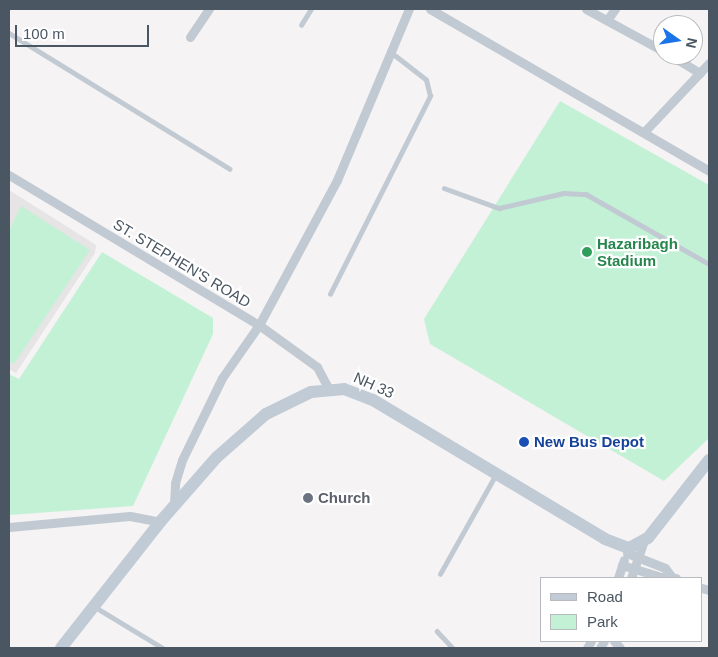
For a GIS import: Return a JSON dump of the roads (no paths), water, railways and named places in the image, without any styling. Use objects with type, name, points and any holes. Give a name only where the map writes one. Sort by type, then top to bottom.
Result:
[{"type":"main road","name":"NH 33","points":[[60,648],[174,505],[218,457],[266,414],[290,399],[328,388],[344,389],[373,400],[497,472],[606,539],[628,550]]},
{"type":"main road","points":[[628,550],[643,543],[709,460]]},
{"type":"street","points":[[190,37],[209,9]]},
{"type":"street","points":[[174,505],[175,483],[182,460],[222,378],[259,325],[337,180],[408,9]]},
{"type":"street","points":[[430,9],[709,171]]},
{"type":"street","points":[[586,9],[653,45]]},
{"type":"street","points":[[607,20],[615,9]]},
{"type":"street","points":[[644,132],[706,68]]},
{"type":"street","name":"ST. STEPHEN'S ROAD","points":[[9,175],[259,325],[317,367],[328,388]]},
{"type":"street","points":[[9,527],[130,516],[160,522]]},
{"type":"street","points":[[631,577],[643,543]]},
{"type":"street","points":[[618,577],[628,550],[639,558],[665,568],[673,577]]},
{"type":"street","points":[[622,565],[661,577]]},
{"type":"lane","points":[[301,25],[311,9]]},
{"type":"lane","points":[[9,32],[230,169]]},
{"type":"lane","points":[[330,294],[430,96],[426,80],[389,51]]},
{"type":"lane","points":[[444,188],[484,205],[503,208],[564,193],[586,194],[709,264]]},
{"type":"lane","points":[[440,574],[497,472]]},
{"type":"lane","points":[[94,606],[163,648]]},
{"type":"lane","points":[[437,631],[453,648]]},
{"type":"place","name":"Hazaribagh Stadium","points":[[587,252]]},
{"type":"place","name":"New Bus Depot","points":[[524,442]]},
{"type":"place","name":"Church","points":[[308,498]]}]
